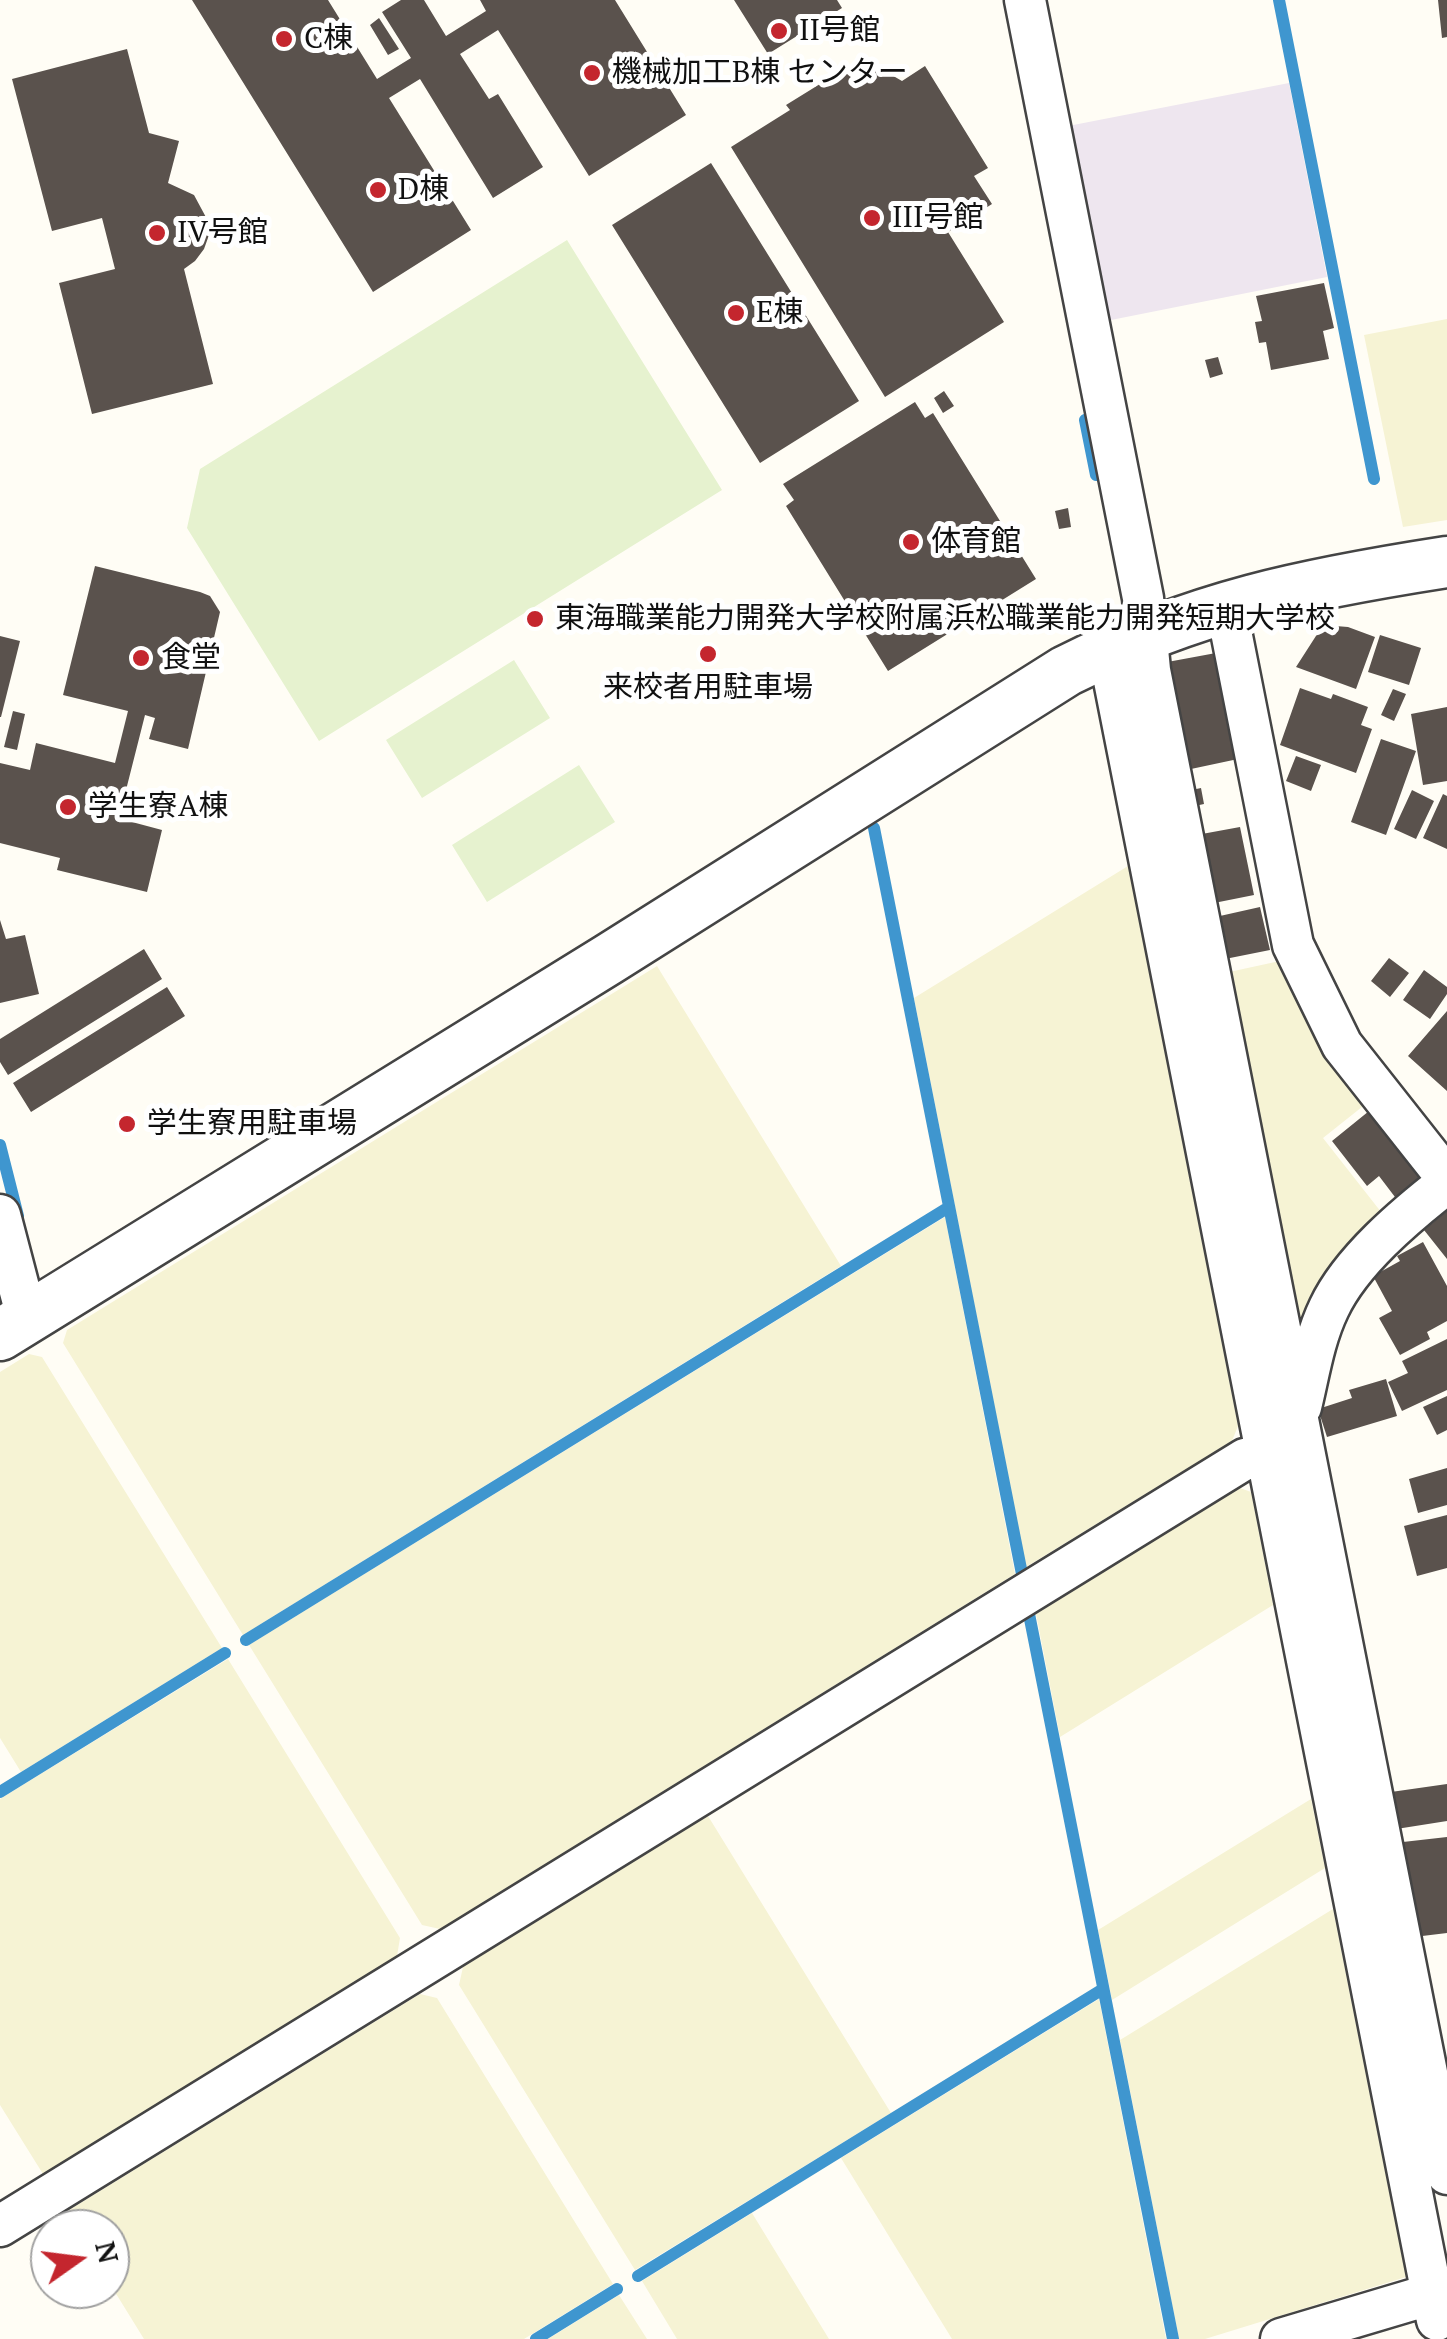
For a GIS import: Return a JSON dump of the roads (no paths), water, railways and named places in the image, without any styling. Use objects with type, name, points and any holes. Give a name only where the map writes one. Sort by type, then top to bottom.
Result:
[{"type":"street","points":[[1025,0],[1143,598],[1127,642]]},
{"type":"street","points":[[16,1324],[609,959],[1028,692],[1127,642],[1226,606],[1310,585],[1447,562]]},
{"type":"street","points":[[0,2226],[1245,1459],[1275,1434],[1343,1282],[1447,1180],[1342,1046],[1293,945],[1226,606]]},
{"type":"street","points":[[1127,642],[1150,670],[1275,1434],[1432,2317],[1281,2339]]},
{"type":"street","points":[[0,1214],[22,1299],[16,1324]]},
{"type":"street","points":[[1275,1434],[1447,2174]]},
{"type":"waterway","points":[[1279,0],[1374,479]]},
{"type":"waterway","points":[[1085,420],[1096,475]]},
{"type":"waterway","points":[[874,828],[1022,1574]]},
{"type":"waterway","points":[[0,1145],[18,1216]]},
{"type":"waterway","points":[[246,1640],[949,1207]]},
{"type":"waterway","points":[[1029,1614],[1173,2339]]},
{"type":"waterway","points":[[0,1792],[225,1653]]},
{"type":"waterway","points":[[638,2276],[1103,1989]]},
{"type":"waterway","points":[[536,2339],[617,2289]]},
{"type":"place","name":"II号館","points":[[779,31]]},
{"type":"place","name":"C棟","points":[[284,39]]},
{"type":"place","name":"機械加工B棟 センター","points":[[592,73]]},
{"type":"place","name":"D棟","points":[[378,190]]},
{"type":"place","name":"III号館","points":[[872,218]]},
{"type":"place","name":"IV号館","points":[[157,233]]},
{"type":"place","name":"E棟","points":[[736,313]]},
{"type":"place","name":"体育館","points":[[911,542]]},
{"type":"place","name":"東海職業能力開発大学校附属浜松職業能力開発短期大学校","points":[[535,619]]},
{"type":"place","name":"来校者用駐車場","points":[[708,654]]},
{"type":"place","name":"食堂","points":[[141,658]]},
{"type":"place","name":"学生寮A棟","points":[[68,807]]},
{"type":"place","name":"学生寮用駐車場","points":[[127,1124]]}]
